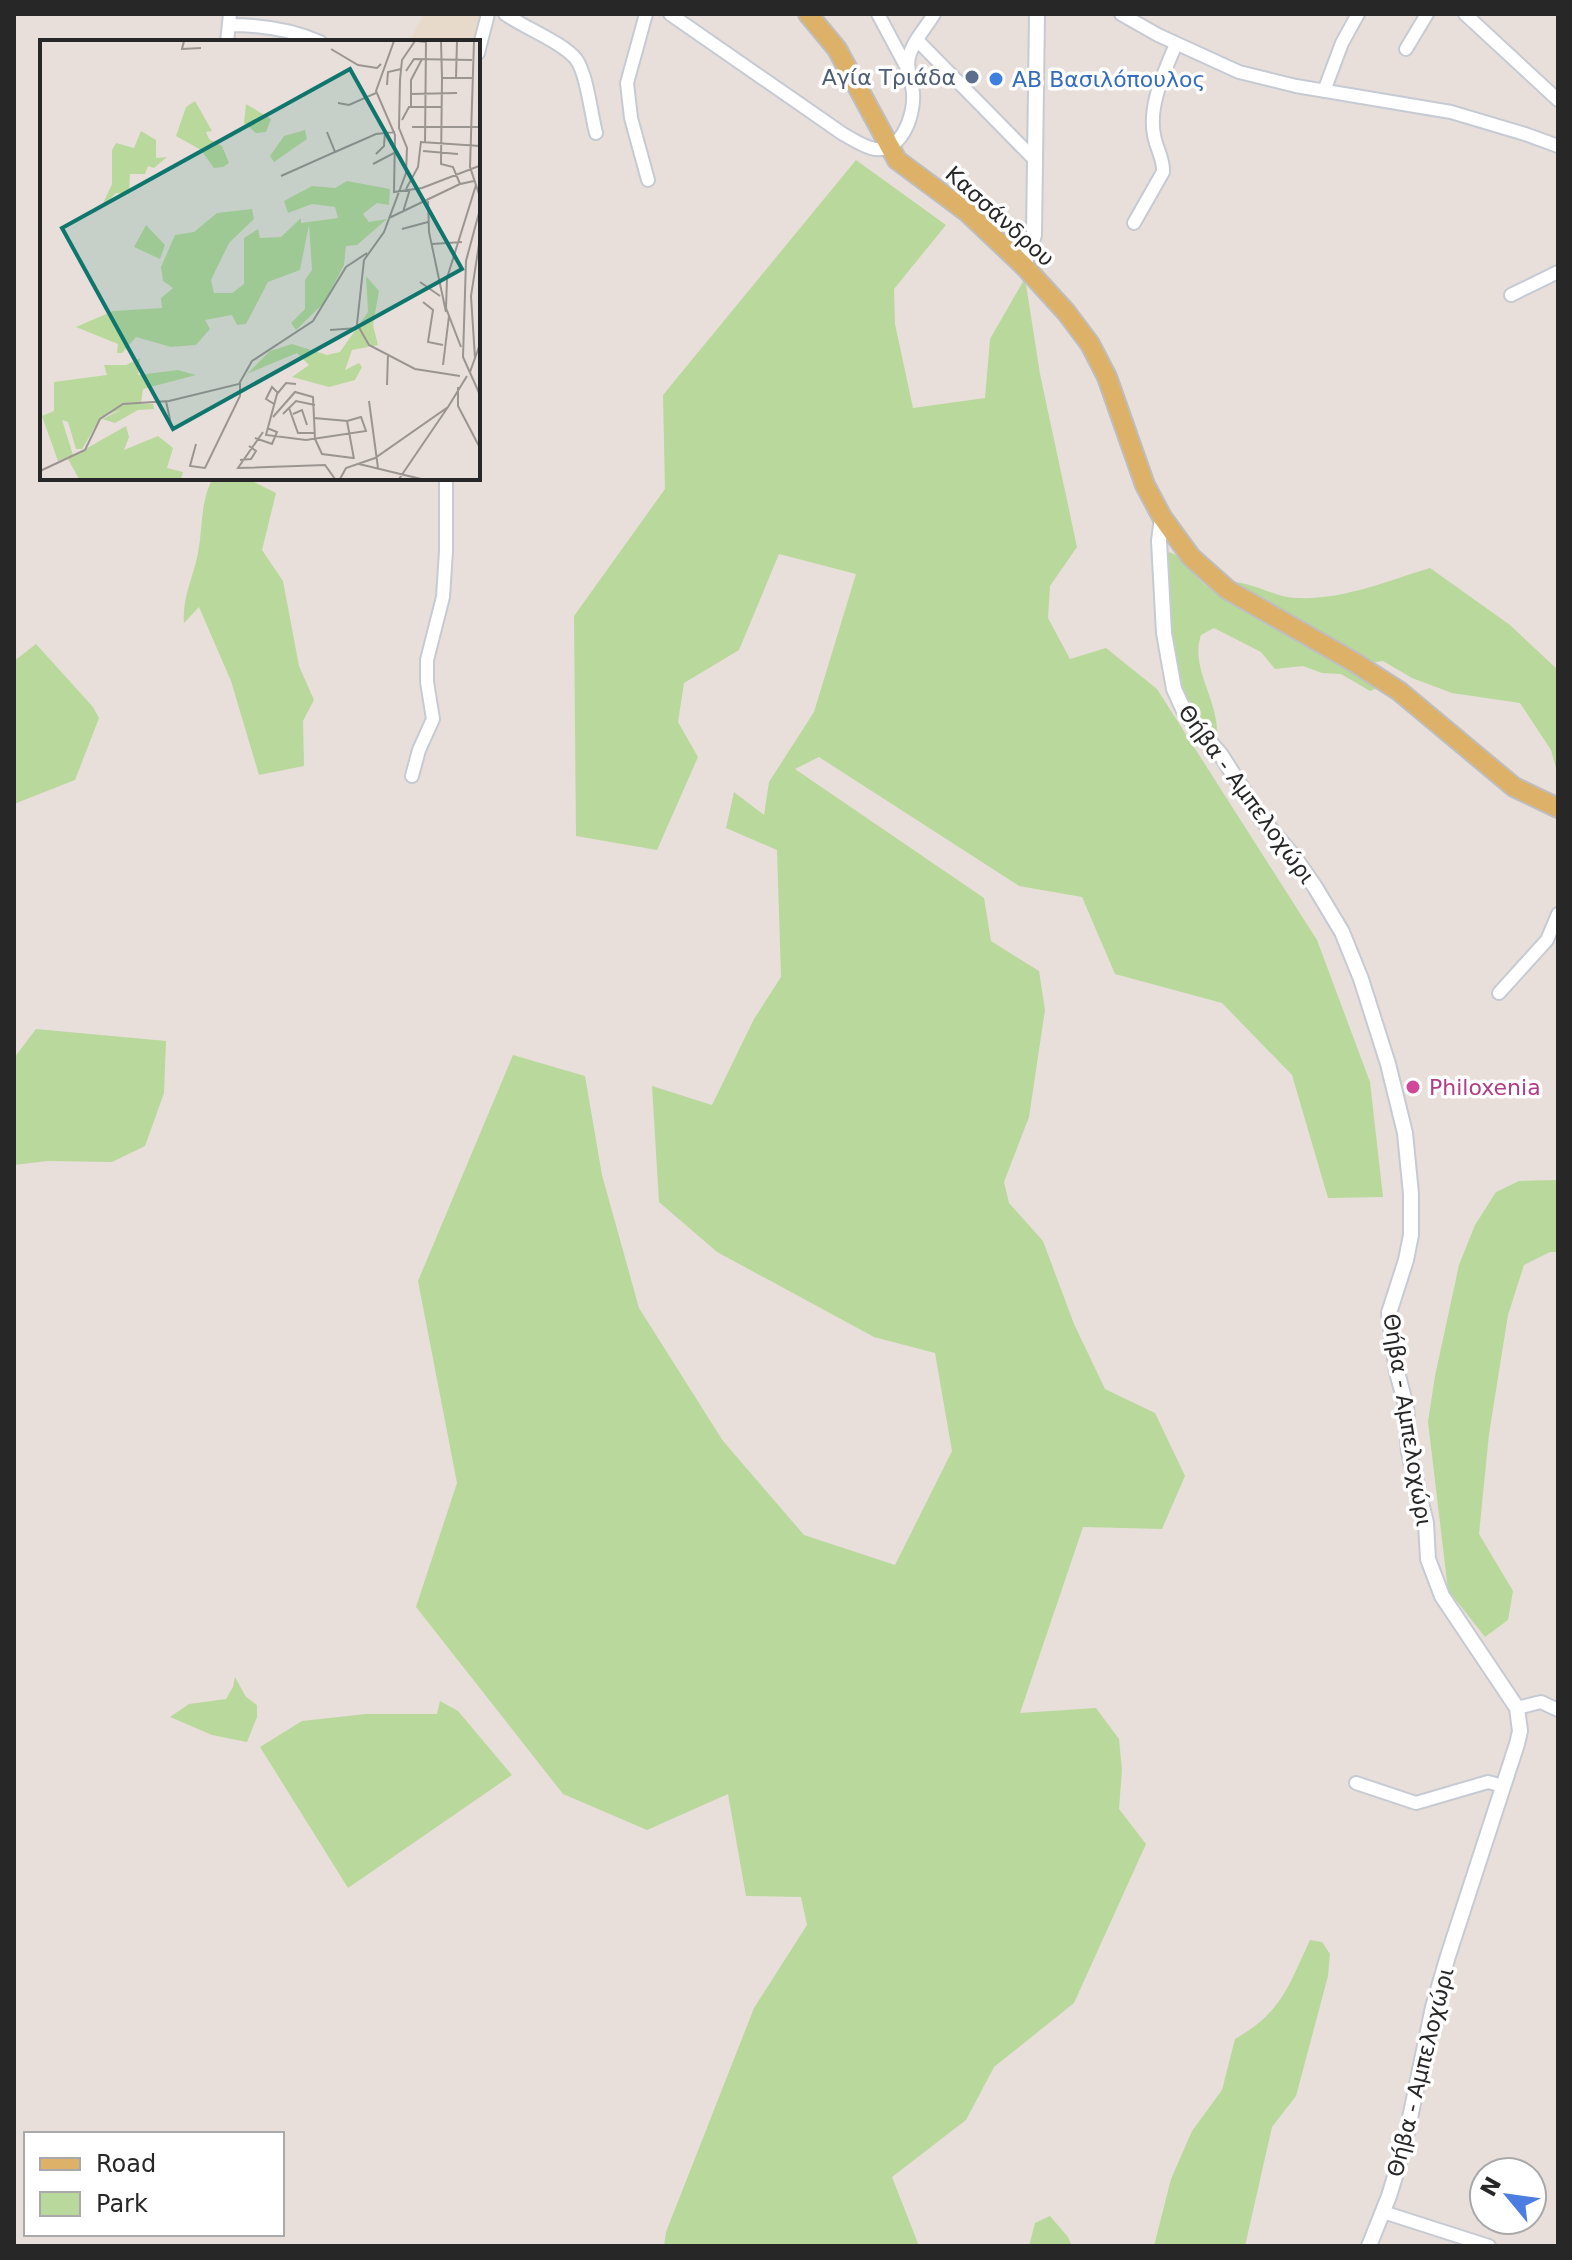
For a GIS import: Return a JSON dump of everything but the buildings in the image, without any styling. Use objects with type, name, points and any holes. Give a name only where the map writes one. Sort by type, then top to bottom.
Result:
[{"type":"main road","points":[[808,14],[837,49],[880,148]]},
{"type":"main road","name":"Κασσάνδρου","points":[[880,148],[967,212],[1024,266],[1066,312],[1090,344],[1107,377],[1145,485],[1162,517],[1191,557],[1228,590],[1399,691],[1514,787],[1556,811]]},
{"type":"street","points":[[480,45],[488,14]]},
{"type":"street","points":[[505,14],[540,33],[576,59],[596,133]]},
{"type":"street","points":[[646,14],[627,83],[631,118],[648,180]]},
{"type":"street","name":"Κασσάνδρου","points":[[670,14],[843,134],[880,148]]},
{"type":"street","points":[[878,14],[908,70]]},
{"type":"street","points":[[880,148],[903,135],[910,117],[913,94],[908,70],[909,54],[934,14]]},
{"type":"street","points":[[1024,266],[1034,235],[1037,14]]},
{"type":"street","points":[[1121,14],[1176,44],[1239,72],[1324,91],[1451,112],[1558,146]]},
{"type":"street","points":[[1324,91],[1342,43],[1358,14]]},
{"type":"street","points":[[1406,49],[1427,14]]},
{"type":"street","points":[[1465,14],[1558,100]]},
{"type":"street","points":[[227,40],[229,19],[276,28],[314,40]]},
{"type":"street","points":[[917,40],[1034,159]]},
{"type":"street","points":[[1134,223],[1163,172],[1153,134],[1153,112],[1166,66],[1176,44]]},
{"type":"street","points":[[1511,295],[1558,272]]},
{"type":"street","points":[[412,776],[419,750],[433,719],[427,660],[443,597],[446,480]]},
{"type":"street","name":"Θήβα - Αμπελοχώρι","points":[[1162,517],[1159,541],[1164,633],[1174,689],[1185,713],[1221,755],[1260,817],[1295,858],[1342,932],[1361,979],[1388,1064],[1405,1133],[1411,1194],[1409,1248],[1389,1313],[1397,1372],[1406,1406],[1409,1453],[1426,1523],[1428,1559],[1442,1596],[1517,1708],[1520,1731],[1437,1994],[1404,2147],[1369,2246]]},
{"type":"street","points":[[1499,993],[1547,940],[1558,914]]},
{"type":"street","points":[[1517,1708],[1541,1702],[1558,1710]]},
{"type":"street","points":[[1356,1783],[1416,1803],[1488,1782],[1503,1786]]},
{"type":"street","points":[[1383,2212],[1489,2246]]},
{"type":"shaded area","points":[[424,14],[488,14],[479,40],[410,40]]},
{"type":"green space","points":[[856,160],[946,225],[894,289],[895,324],[913,408],[985,398],[990,339],[1025,278],[1040,374],[1077,547],[1050,586],[1048,618],[1070,659],[1106,648],[1157,689],[1317,940],[1370,1082],[1383,1197],[1328,1198],[1292,1075],[1222,1003],[1115,974],[1082,897],[1019,886],[819,757],[795,769],[984,898],[991,941],[1039,971],[1045,1010],[1029,1117],[1004,1182],[1009,1203],[1043,1241],[1074,1324],[1105,1389],[1155,1413],[1185,1476],[1162,1529],[1083,1527],[1020,1713],[1096,1708],[1119,1739],[1122,1770],[1119,1809],[1146,1844],[1074,2003],[994,2067],[966,2120],[892,2177],[919,2246],[664,2246],[666,2232],[754,2008],[807,1925],[801,1897],[746,1896],[728,1794],[647,1830],[563,1794],[416,1607],[457,1483],[418,1281],[513,1055],[585,1076],[602,1175],[639,1308],[723,1441],[804,1535],[895,1565],[952,1451],[935,1353],[874,1337],[717,1252],[659,1202],[652,1086],[712,1105],[754,1019],[781,977],[777,850],[726,828],[734,792],[764,815],[769,782],[814,712],[856,574],[779,554],[739,650],[684,683],[678,722],[698,757],[657,850],[576,836],[574,616],[665,489],[663,395]]},
{"type":"green space","points":[[212,480],[250,480],[276,493],[262,550],[283,581],[299,666],[314,700],[303,721],[304,766],[259,775],[231,681],[199,607],[184,623]]},
{"type":"green space","points":[[1169,552],[1227,600],[1334,659],[1378,688],[1370,691],[1341,674],[1322,673],[1303,666],[1275,669],[1261,652],[1214,628],[1201,635],[1199,647],[1201,671],[1216,719],[1217,731],[1210,731],[1185,693],[1178,672],[1171,625],[1166,556]]},
{"type":"green space","points":[[1430,568],[1510,625],[1558,670],[1558,775],[1551,750],[1520,703],[1452,693],[1412,678],[1383,661],[1368,663],[1231,582],[1248,584],[1281,596],[1314,598],[1365,589]]},
{"type":"green space","points":[[36,644],[93,707],[99,718],[75,780],[14,804],[14,661]]},
{"type":"green space","points":[[36,1029],[166,1041],[164,1093],[145,1146],[112,1162],[47,1161],[14,1165],[14,1058]]},
{"type":"green space","points":[[1558,1180],[1558,1252],[1550,1252],[1524,1265],[1508,1315],[1489,1434],[1479,1534],[1513,1591],[1508,1620],[1485,1637],[1448,1590],[1428,1422],[1435,1376],[1459,1265],[1475,1225],[1496,1192],[1519,1181]]},
{"type":"green space","points":[[235,1677],[246,1697],[257,1705],[257,1717],[247,1742],[212,1735],[170,1717],[189,1704],[226,1699]]},
{"type":"green space","points":[[440,1701],[458,1711],[512,1775],[348,1888],[260,1747],[302,1721],[366,1714],[437,1714]]},
{"type":"green space","points":[[1310,1940],[1322,1942],[1330,1954],[1328,1976],[1296,2096],[1272,2127],[1245,2246],[1154,2246],[1171,2179],[1192,2131],[1222,2090],[1235,2039],[1274,2008],[1289,1985]]},
{"type":"green space","points":[[1050,2216],[1072,2246],[1029,2246],[1035,2223]]},
{"type":"place","name":"Αγία Τριάδα","points":[[972,77]]},
{"type":"place","name":"ΑΒ Βασιλόπουλος","points":[[996,79]]},
{"type":"place","name":"Philoxenia","points":[[1413,1087]]}]
